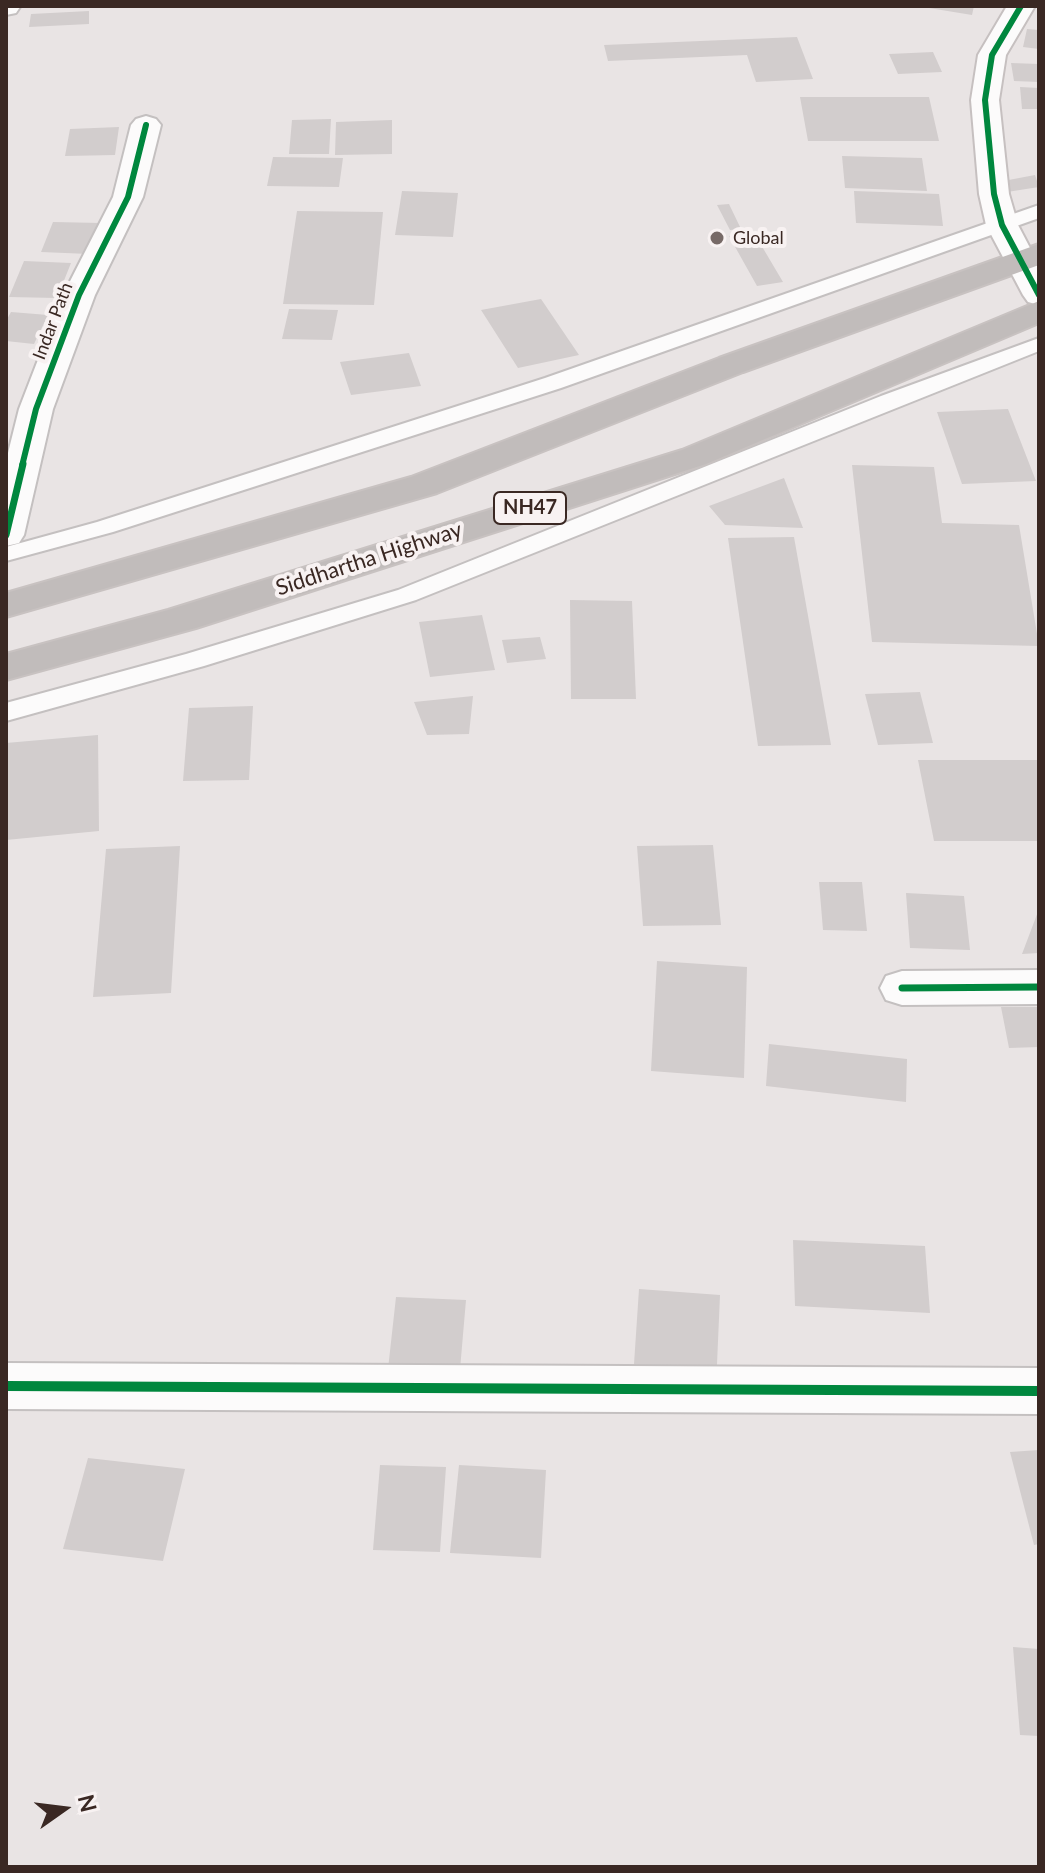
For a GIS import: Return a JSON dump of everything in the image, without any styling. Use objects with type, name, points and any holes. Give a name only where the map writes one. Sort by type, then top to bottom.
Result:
[{"type":"highway","name":"NH47","points":[[6,605],[424,485],[731,365],[1029,258]]},
{"type":"highway","name":"Siddhartha Highway","points":[[6,667],[182,619],[694,457],[1039,311]]},
{"type":"street","points":[[1021,6],[992,55],[985,100],[990,169],[1002,225],[1029,258],[1039,295]]},
{"type":"street","name":"Indar Path","points":[[6,535],[36,409],[79,295],[128,197],[146,125]]},
{"type":"street","points":[[902,988],[1039,987]]},
{"type":"street","points":[[6,1386],[1039,1391]]},
{"type":"lane","points":[[6,554],[105,527],[553,383],[1039,211]]},
{"type":"lane","points":[[6,712],[195,660],[407,595],[1039,344]]},
{"type":"building","points":[[917,6],[974,6],[972,15]]},
{"type":"building","points":[[89,11],[89,24],[29,27],[31,14]]},
{"type":"building","points":[[1027,29],[1039,30],[1039,49],[1023,47]]},
{"type":"building","points":[[797,37],[813,79],[756,82],[747,55],[608,61],[604,45]]},
{"type":"building","points":[[933,52],[942,72],[898,74],[889,54]]},
{"type":"building","points":[[1011,63],[1039,64],[1039,82],[1014,81]]},
{"type":"building","points":[[1020,87],[1039,88],[1039,109],[1022,109]]},
{"type":"building","points":[[800,97],[929,97],[939,141],[808,141]]},
{"type":"building","points":[[331,119],[329,154],[289,154],[292,120]]},
{"type":"building","points":[[392,120],[392,154],[335,155],[336,122]]},
{"type":"building","points":[[119,127],[115,155],[65,156],[70,129]]},
{"type":"building","points":[[842,156],[922,158],[927,191],[845,188]]},
{"type":"building","points":[[273,157],[343,158],[339,187],[267,186]]},
{"type":"building","points":[[1035,175],[1039,187],[1007,192],[998,182]]},
{"type":"building","points":[[402,191],[458,193],[453,237],[395,235]]},
{"type":"building","points":[[854,191],[939,194],[943,226],[856,223]]},
{"type":"building","points":[[729,204],[741,229],[730,230],[717,205]]},
{"type":"building","points":[[297,211],[383,212],[374,305],[283,304]]},
{"type":"building","points":[[53,222],[101,223],[89,254],[41,252]]},
{"type":"building","points":[[754,233],[783,282],[757,286],[729,236]]},
{"type":"building","points":[[24,261],[71,263],[57,298],[9,297]]},
{"type":"building","points":[[541,299],[579,355],[518,368],[481,310]]},
{"type":"building","points":[[289,309],[338,310],[332,340],[282,339]]},
{"type":"building","points":[[11,312],[48,315],[34,344],[6,341],[6,321]]},
{"type":"building","points":[[409,353],[421,386],[351,395],[340,362]]},
{"type":"building","points":[[1008,409],[1036,481],[962,484],[937,412]]},
{"type":"building","points":[[852,465],[934,467],[942,523],[1019,525],[1039,646],[872,642]]},
{"type":"building","points":[[784,478],[803,528],[725,525],[709,506]]},
{"type":"building","points":[[794,537],[831,745],[758,746],[728,538]]},
{"type":"building","points":[[570,600],[632,601],[636,699],[571,699]]},
{"type":"building","points":[[482,615],[495,670],[430,677],[419,622]]},
{"type":"building","points":[[540,637],[546,659],[507,663],[502,640]]},
{"type":"building","points":[[920,692],[933,743],[878,745],[865,694]]},
{"type":"building","points":[[473,696],[469,734],[427,735],[414,702]]},
{"type":"building","points":[[253,706],[249,780],[183,781],[189,708]]},
{"type":"building","points":[[98,735],[99,831],[6,840],[6,743]]},
{"type":"building","points":[[918,760],[1039,760],[1039,841],[934,841]]},
{"type":"building","points":[[713,845],[721,925],[643,926],[637,846]]},
{"type":"building","points":[[180,846],[171,993],[93,997],[106,849]]},
{"type":"building","points":[[819,882],[862,882],[867,931],[823,930]]},
{"type":"building","points":[[906,893],[964,896],[970,950],[910,948]]},
{"type":"building","points":[[1039,909],[1039,953],[1022,954]]},
{"type":"building","points":[[657,961],[747,967],[744,1078],[651,1071]]},
{"type":"building","points":[[1001,1007],[1039,1007],[1039,1047],[1009,1048]]},
{"type":"building","points":[[769,1044],[907,1059],[906,1102],[766,1086]]},
{"type":"building","points":[[793,1240],[925,1246],[930,1313],[795,1306]]},
{"type":"building","points":[[639,1289],[720,1295],[716,1387],[633,1379]]},
{"type":"building","points":[[396,1297],[466,1300],[459,1381],[387,1378]]},
{"type":"building","points":[[1039,1450],[1039,1544],[1034,1545],[1010,1452]]},
{"type":"building","points":[[88,1458],[185,1469],[163,1561],[63,1549]]},
{"type":"building","points":[[380,1465],[446,1467],[440,1552],[373,1550]]},
{"type":"building","points":[[459,1465],[546,1470],[541,1558],[450,1553]]},
{"type":"building","points":[[1013,1647],[1039,1649],[1039,1736],[1020,1735]]},
{"type":"cycle path","points":[[1021,6],[992,55],[985,100],[994,194],[1002,225],[1039,295]]},
{"type":"cycle path","points":[[6,535],[36,409],[79,295],[128,197],[146,125]]},
{"type":"cycle path","points":[[902,988],[1039,987]]},
{"type":"cycle path","points":[[6,1386],[1039,1391]]},
{"type":"place","name":"Global","points":[[717,238]]}]
